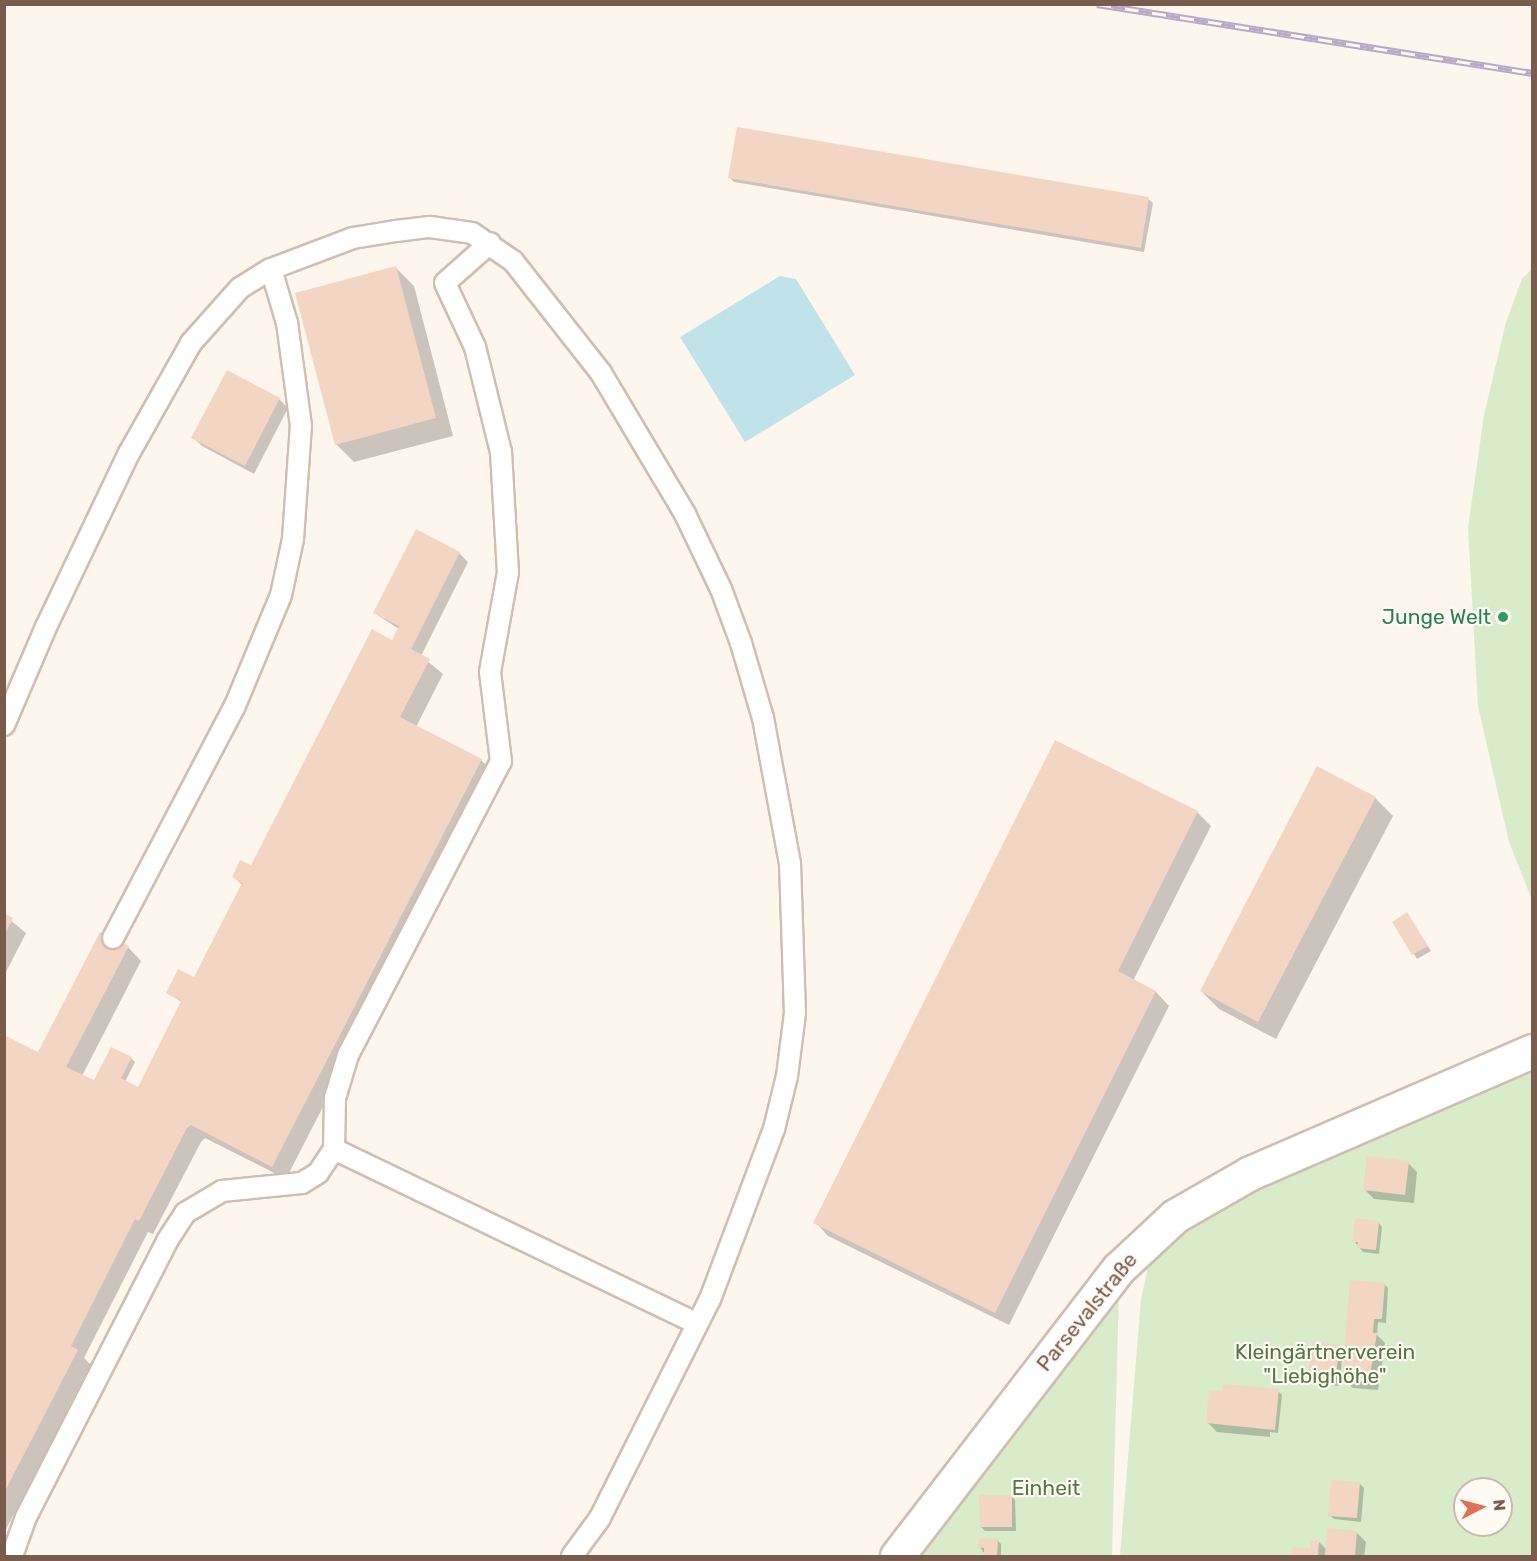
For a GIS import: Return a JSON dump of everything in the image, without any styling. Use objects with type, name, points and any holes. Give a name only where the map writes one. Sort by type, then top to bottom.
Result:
[{"type":"street","name":"Parsevalstraße","points":[[897,1557],[1118,1269],[1175,1216],[1250,1173],[1533,1051]]},
{"type":"lane","points":[[4,725],[46,627],[128,455],[191,344],[240,288],[271,269],[353,238],[396,231],[451,228],[489,243],[513,261],[601,373],[685,514],[721,589],[741,643],[763,718],[789,863],[795,950],[795,1012],[788,1076],[774,1129],[697,1324],[600,1518],[572,1557]]},
{"type":"lane","points":[[12,1557],[26,1518],[167,1241],[185,1213],[222,1191],[302,1183],[318,1173],[334,1149],[335,1098],[348,1055],[501,761],[490,672],[508,572],[501,452],[476,347],[445,283],[489,243]]},
{"type":"lane","points":[[113,938],[234,708],[281,595],[293,539],[301,426],[287,323],[271,269]]},
{"type":"lane","points":[[334,1149],[697,1324]]},
{"type":"green space","name":"Junge Welt","points":[[1532,269],[1532,900],[1509,842],[1478,706],[1468,528],[1484,415],[1506,322],[1522,279]]},
{"type":"green space","name":"Kleingärtnerverein \"Liebighöhe\"","points":[[1532,1066],[1532,1556],[1120,1556],[1141,1299],[1150,1259],[1216,1206]]},
{"type":"green space","name":"Einheit","points":[[1119,1289],[1112,1556],[903,1556]]},
{"type":"water","points":[[780,276],[796,279],[855,375],[745,442],[680,337]]},
{"type":"building","points":[[737,127],[1149,197],[1141,248],[728,178]]},
{"type":"building","points":[[396,266],[436,418],[335,445],[295,293]]},
{"type":"building","points":[[227,370],[280,398],[245,466],[191,438]]},
{"type":"building","points":[[416,529],[460,552],[411,649],[430,659],[400,717],[482,759],[272,1167],[191,1125],[187,1128],[139,1221],[135,1219],[71,1346],[78,1350],[4,1493],[4,1035],[38,1052],[100,932],[129,946],[66,1067],[94,1080],[111,1047],[132,1057],[121,1078],[138,1087],[181,1001],[166,993],[178,969],[194,977],[242,883],[232,877],[240,860],[251,865],[372,629],[392,640],[399,626],[373,613]]},
{"type":"building","points":[[1055,740],[1198,811],[1118,971],[1156,991],[995,1313],[813,1223]]},
{"type":"building","points":[[1317,766],[1376,797],[1258,1022],[1200,991]]},
{"type":"building","points":[[1407,912],[1428,946],[1412,955],[1392,922]]},
{"type":"building","points":[[4,913],[13,918],[4,936]]},
{"type":"building","points":[[1367,1156],[1409,1161],[1405,1195],[1363,1190]]},
{"type":"building","points":[[1355,1218],[1379,1221],[1376,1250],[1357,1248],[1358,1242],[1352,1242]]},
{"type":"building","points":[[1350,1280],[1385,1283],[1382,1319],[1374,1319],[1373,1333],[1377,1333],[1369,1382],[1342,1380]]},
{"type":"building","points":[[1312,1342],[1340,1345],[1335,1382],[1308,1379]]},
{"type":"building","points":[[1223,1384],[1279,1389],[1275,1430],[1206,1423],[1209,1390],[1222,1391]]},
{"type":"building","points":[[1331,1480],[1360,1482],[1357,1518],[1328,1516]]},
{"type":"building","points":[[979,1495],[1012,1495],[1012,1527],[980,1527]]},
{"type":"building","points":[[1327,1528],[1357,1531],[1355,1556],[1325,1556]]},
{"type":"building","points":[[979,1538],[998,1539],[997,1556],[984,1556],[984,1548],[978,1547]]},
{"type":"building","points":[[1311,1540],[1319,1541],[1318,1556],[1291,1556],[1292,1547],[1310,1549]]},
{"type":"railway","points":[[1097,4],[1532,73]]},
{"type":"place","name":"Junge Welt","points":[[1503,617]]}]
